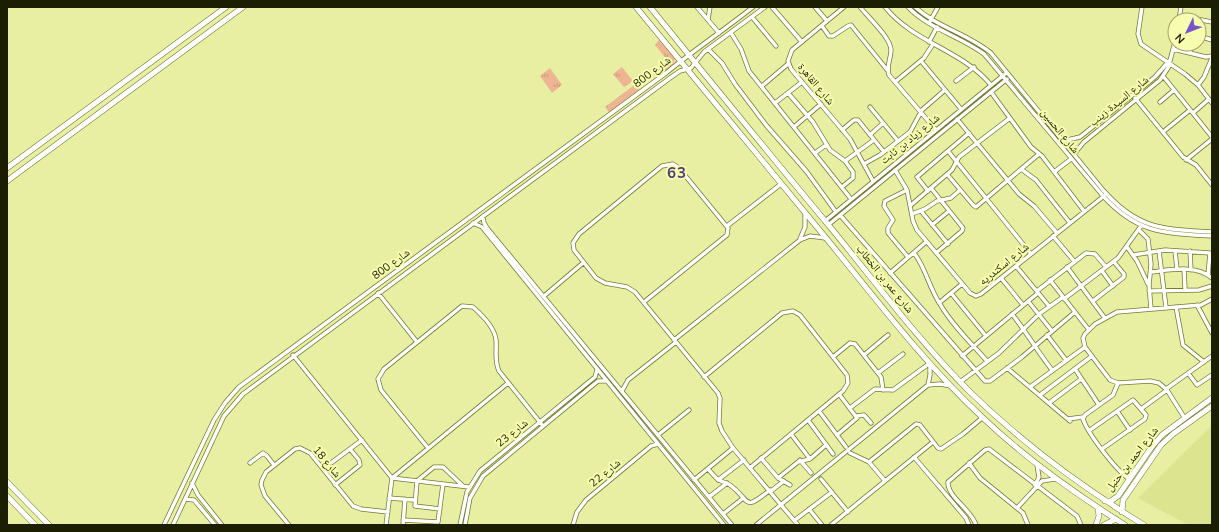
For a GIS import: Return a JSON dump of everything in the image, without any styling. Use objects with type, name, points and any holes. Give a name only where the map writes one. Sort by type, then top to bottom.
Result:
[{"type":"street","points":[[7,168],[226,7]]},
{"type":"street","points":[[7,181],[243,7]]},
{"type":"street","name":"شارع عمر بن الخطاب","points":[[636,7],[897,324],[951,386],[982,418],[1037,465],[1098,508],[1126,525]]},
{"type":"street","name":"شارع عمر بن الخطاب","points":[[650,7],[904,319],[960,382],[1008,428],[1066,474],[1105,501],[1144,525]]},
{"type":"street","points":[[697,7],[719,33]]},
{"type":"street","points":[[708,20],[710,7]]},
{"type":"street","name":"شارع 800","points":[[173,525],[192,483],[230,408],[255,384],[674,75],[680,71],[687,70],[696,63],[707,50],[765,7]]},
{"type":"street","points":[[772,7],[802,42]]},
{"type":"street","points":[[815,7],[827,21]]},
{"type":"street","name":"شارع القاهرة","points":[[844,7],[790,53],[788,64],[842,130],[857,152],[875,186]]},
{"type":"street","points":[[860,7],[888,41],[891,50],[888,72]]},
{"type":"street","points":[[885,7],[905,27],[974,67],[991,85]]},
{"type":"street","name":"شارع الحسين","points":[[908,7],[929,23],[977,49],[991,60],[1071,159],[1105,195],[1118,206],[1138,220],[1170,232],[1212,232]]},
{"type":"street","name":"شارع الحسين","points":[[915,7],[931,19],[982,46],[997,59],[1121,214],[1140,228],[1212,236]]},
{"type":"street","points":[[929,23],[938,7]]},
{"type":"street","points":[[1142,7],[1138,34],[1139,41],[1143,46],[1169,61],[1198,85],[1211,101],[1191,111],[1163,132]]},
{"type":"street","name":"شارع 800","points":[[164,525],[214,420],[232,395],[251,378],[437,242],[688,54],[702,47],[751,8]]},
{"type":"street","points":[[752,17],[776,46]]},
{"type":"street","points":[[822,26],[829,36],[833,36],[848,26],[851,26],[939,134]]},
{"type":"street","points":[[896,82],[921,61],[931,43],[937,27]]},
{"type":"street","points":[[731,33],[741,48],[748,69],[851,199]]},
{"type":"street","points":[[702,47],[722,63],[735,84],[766,125],[807,172],[836,212]]},
{"type":"street","name":"شارع السيدة زينب","points":[[1074,154],[1084,142],[1163,76],[1172,52]]},
{"type":"street","points":[[1186,52],[1206,58],[1212,57]]},
{"type":"street","points":[[1198,85],[1204,77],[1212,57]]},
{"type":"street","points":[[921,61],[961,109]]},
{"type":"street","name":"شارع السيدة زينب","points":[[1063,141],[1080,137],[1155,77],[1169,61]]},
{"type":"street","points":[[762,86],[788,64]]},
{"type":"street","points":[[956,81],[974,67]]},
{"type":"street","name":"شارع زياد بن ثابت","points":[[826,223],[851,199],[1007,72]]},
{"type":"street","name":"شارع زياد بن ثابت","points":[[826,223],[840,215],[1010,76]]},
{"type":"street","points":[[1163,76],[1212,138],[1186,160]]},
{"type":"street","points":[[775,103],[802,82]]},
{"type":"street","points":[[864,164],[884,152],[914,127],[921,112],[945,90]]},
{"type":"street","points":[[1160,102],[1174,90]]},
{"type":"street","points":[[788,92],[807,115],[826,145],[845,161],[854,176],[842,187]]},
{"type":"street","points":[[991,92],[1031,147],[1054,172],[1084,212]]},
{"type":"street","points":[[1133,95],[1186,160],[1196,165],[1212,184]]},
{"type":"street","points":[[794,127],[821,104]]},
{"type":"street","points":[[870,107],[898,141]]},
{"type":"street","points":[[911,205],[955,167],[957,162],[977,143],[1010,118]]},
{"type":"street","points":[[842,130],[854,120],[858,120],[884,152]]},
{"type":"street","points":[[957,120],[1019,194],[1034,206],[1057,233]]},
{"type":"street","points":[[870,135],[883,124]]},
{"type":"street","points":[[928,191],[917,177],[969,133]]},
{"type":"street","points":[[845,161],[874,140]]},
{"type":"street","points":[[815,153],[826,145]]},
{"type":"street","points":[[756,153],[764,147]]},
{"type":"street","points":[[948,151],[1032,254]]},
{"type":"street","points":[[947,174],[974,207],[978,207],[1039,154]]},
{"type":"street","points":[[1054,172],[1071,159]]},
{"type":"street","points":[[644,302],[727,235],[729,230],[679,168],[673,164],[666,164],[576,237],[573,243],[574,250],[600,281],[630,288],[644,302],[719,396],[720,428],[733,448],[751,467],[798,525]]},
{"type":"street","points":[[1021,169],[1036,180],[1070,223]]},
{"type":"street","name":"شارع اسكندريه","points":[[895,170],[907,190],[915,226],[926,242],[970,294],[979,295],[1105,195]]},
{"type":"street","points":[[519,181],[523,187]]},
{"type":"street","points":[[727,226],[781,184]]},
{"type":"street","points":[[931,188],[963,230],[936,254]]},
{"type":"street","points":[[907,190],[885,201],[884,206],[893,220],[888,228],[888,233],[908,257]]},
{"type":"street","points":[[912,214],[921,211],[941,200],[951,198],[960,190]]},
{"type":"street","points":[[932,225],[949,210]]},
{"type":"street","points":[[921,211],[948,244]]},
{"type":"street","points":[[800,240],[805,227],[805,213]]},
{"type":"street","points":[[840,215],[983,380],[988,381],[1007,368],[1075,312]]},
{"type":"street","points":[[483,216],[485,225],[732,525]]},
{"type":"street","points":[[473,224],[482,227],[723,524]]},
{"type":"street","points":[[960,382],[1004,348],[1023,328],[1049,306],[1082,286],[1114,262],[1127,247],[1140,228],[1148,239],[1150,252],[1151,272],[1149,291],[1151,309]]},
{"type":"street","points":[[622,391],[628,380],[800,240],[814,235],[827,238]]},
{"type":"street","points":[[1053,236],[1074,261]]},
{"type":"street","points":[[437,242],[441,247]]},
{"type":"street","points":[[890,272],[926,242]]},
{"type":"street","points":[[1127,247],[1149,285]]},
{"type":"street","points":[[1132,255],[1159,251],[1190,251],[1210,253],[1208,275]]},
{"type":"street","points":[[1159,251],[1166,307]]},
{"type":"street","points":[[1175,251],[1177,269]]},
{"type":"street","points":[[1190,251],[1191,270]]},
{"type":"street","points":[[962,356],[1023,306],[1050,280],[1083,254],[1089,252],[1095,254],[1106,267]]},
{"type":"street","points":[[914,253],[921,262],[924,273],[939,303],[987,361]]},
{"type":"street","points":[[1093,301],[1124,276],[1114,262]]},
{"type":"street","points":[[544,296],[584,263]]},
{"type":"street","points":[[1016,266],[1049,306]]},
{"type":"street","points":[[1067,267],[1104,318]]},
{"type":"street","points":[[1151,272],[1184,269],[1208,275],[1212,278]]},
{"type":"street","points":[[1184,269],[1185,289]]},
{"type":"street","points":[[1102,271],[1113,286]]},
{"type":"street","points":[[520,275],[524,272]]},
{"type":"street","points":[[1001,278],[1023,306]]},
{"type":"street","points":[[1050,280],[1089,330]]},
{"type":"street","points":[[939,303],[962,284]]},
{"type":"street","points":[[1149,291],[1185,289],[1199,290],[1212,286]]},
{"type":"street","points":[[378,293],[417,342]]},
{"type":"street","points":[[951,293],[986,336]]},
{"type":"street","points":[[1184,417],[1167,390],[1155,382],[1118,383],[1108,378],[1085,347],[1083,338],[1089,330],[1104,318],[1120,311],[1205,304],[1212,299]]},
{"type":"street","points":[[1028,301],[1052,331]]},
{"type":"street","points":[[1196,305],[1212,332]]},
{"type":"street","points":[[428,448],[378,385],[380,374],[462,306],[473,307],[494,330],[496,339],[496,363],[500,371],[543,426]]},
{"type":"street","points":[[1176,307],[1183,344],[1204,362]]},
{"type":"street","points":[[704,377],[782,314],[789,311],[800,315],[848,378],[847,386],[839,394],[751,467]]},
{"type":"street","points":[[892,317],[899,312]]},
{"type":"street","points":[[1012,314],[1033,340],[1034,345],[1052,370]]},
{"type":"street","points":[[897,324],[900,320],[904,319]]},
{"type":"street","points":[[864,355],[888,335]]},
{"type":"street","points":[[1047,335],[1066,360]]},
{"type":"street","points":[[833,357],[852,343],[864,355],[883,380],[883,390]]},
{"type":"street","points":[[1030,387],[1085,347]]},
{"type":"street","points":[[878,373],[903,354]]},
{"type":"street","points":[[293,355],[392,478],[469,487]]},
{"type":"street","points":[[1040,396],[1092,356]]},
{"type":"street","points":[[1141,409],[1212,356]]},
{"type":"street","points":[[928,385],[930,363]]},
{"type":"street","points":[[850,408],[874,389],[893,390],[930,363]]},
{"type":"street","points":[[1007,368],[1069,420],[1083,417],[1099,405],[1114,393],[1118,383]]},
{"type":"street","name":"شارع 23","points":[[460,525],[463,504],[469,487],[484,467],[595,377],[597,369]]},
{"type":"street","points":[[1075,369],[1099,405]]},
{"type":"street","points":[[1188,373],[1197,385],[1212,375]]},
{"type":"street","points":[[1049,403],[1081,379]]},
{"type":"street","name":"شارع 23","points":[[465,525],[468,504],[479,481],[488,471],[598,381],[607,381]]},
{"type":"street","points":[[386,525],[392,478],[508,383]]},
{"type":"street","points":[[756,525],[928,385],[940,384],[951,386]]},
{"type":"street","points":[[839,394],[857,416]]},
{"type":"street","name":"شارع احمد بن حنبل","points":[[1122,512],[1123,500],[1132,481],[1156,441],[1184,417],[1212,398]]},
{"type":"street","points":[[1090,430],[1132,400],[1141,409],[1146,418],[1102,449]]},
{"type":"street","name":"شارع احمد بن حنبل","points":[[1105,501],[1111,501],[1118,496],[1167,439],[1212,406]]},
{"type":"street","points":[[658,435],[690,410]]},
{"type":"street","points":[[819,411],[846,447]]},
{"type":"street","points":[[1117,411],[1130,430]]},
{"type":"street","points":[[857,416],[864,415],[871,424]]},
{"type":"street","points":[[837,435],[857,419],[857,416]]},
{"type":"street","points":[[1083,417],[1102,449],[1119,470],[1132,481]]},
{"type":"street","points":[[869,462],[916,424],[920,425],[938,448],[942,449],[982,418]]},
{"type":"street","points":[[808,420],[833,454]]},
{"type":"street","points":[[643,425],[647,422]]},
{"type":"street","points":[[1001,435],[1004,436],[1008,434],[1008,428]]},
{"type":"street","points":[[791,434],[810,458]]},
{"type":"street","points":[[332,463],[362,440]]},
{"type":"street","points":[[1016,448],[1014,444],[1016,440],[1023,440]]},
{"type":"street","points":[[831,525],[933,442]]},
{"type":"street","name":"شارع 22","points":[[573,525],[577,512],[586,500],[651,446],[658,444]]},
{"type":"street","points":[[778,478],[800,460],[810,458],[826,445]]},
{"type":"street","points":[[690,483],[733,448]]},
{"type":"street","name":"شارع 18","points":[[288,524],[265,496],[261,485],[263,476],[274,465],[295,449],[305,450],[350,503],[357,508],[388,512]]},
{"type":"street","points":[[335,485],[360,465],[359,460],[350,449]]},
{"type":"street","points":[[976,525],[973,518],[948,486],[950,479],[986,450],[990,450],[1035,486],[1077,516],[1081,525]]},
{"type":"street","points":[[250,463],[263,453],[274,465]]},
{"type":"street","points":[[850,453],[869,462],[885,481]]},
{"type":"street","points":[[914,457],[966,518],[969,525]]},
{"type":"street","points":[[761,458],[778,478],[790,484]]},
{"type":"street","points":[[718,480],[744,460]]},
{"type":"street","points":[[800,460],[811,473]]},
{"type":"street","points":[[969,463],[980,478],[1025,516],[1028,525]]},
{"type":"street","points":[[1017,508],[1035,486],[1039,477],[1037,465]]},
{"type":"street","points":[[440,508],[417,507],[414,505],[417,481],[434,466],[443,467],[464,486]]},
{"type":"street","points":[[708,469],[718,480],[732,486],[742,498],[748,502],[754,502],[784,481]]},
{"type":"street","points":[[821,479],[848,512]]},
{"type":"street","points":[[1035,486],[1044,480],[1055,479]]},
{"type":"street","points":[[7,482],[49,525]]},
{"type":"street","points":[[192,483],[198,495],[222,525]]},
{"type":"street","points":[[709,497],[727,483]]},
{"type":"street","points":[[403,520],[430,524],[438,522],[443,484]]},
{"type":"street","points":[[795,520],[832,492]]},
{"type":"street","points":[[7,496],[34,525]]},
{"type":"street","points":[[14,503],[15,499],[21,496]]},
{"type":"street","points":[[389,498],[414,500]]},
{"type":"street","points":[[723,514],[742,498]]},
{"type":"street","points":[[185,499],[194,500],[215,525]]},
{"type":"street","points":[[403,525],[405,499]]},
{"type":"street","points":[[1096,525],[1099,516],[1098,508]]},
{"type":"street","points":[[809,509],[822,525]]},
{"type":"street","points":[[1104,525],[1116,519]]},
{"type":"street","points":[[283,525],[288,524]]},
{"type":"shaded area","points":[[1212,425],[1212,525],[1188,525],[1138,498]]},
{"type":"green space","points":[[659,40],[675,59],[673,64],[657,77],[653,72],[668,61],[655,45]]},
{"type":"green space","points":[[622,67],[633,81],[624,87],[613,74]]},
{"type":"green space","points":[[550,68],[562,85],[552,93],[540,76]]},
{"type":"green space","points":[[637,83],[641,88],[609,112],[605,107]]},
{"type":"district","name":"63","points":[[677,173]]}]
